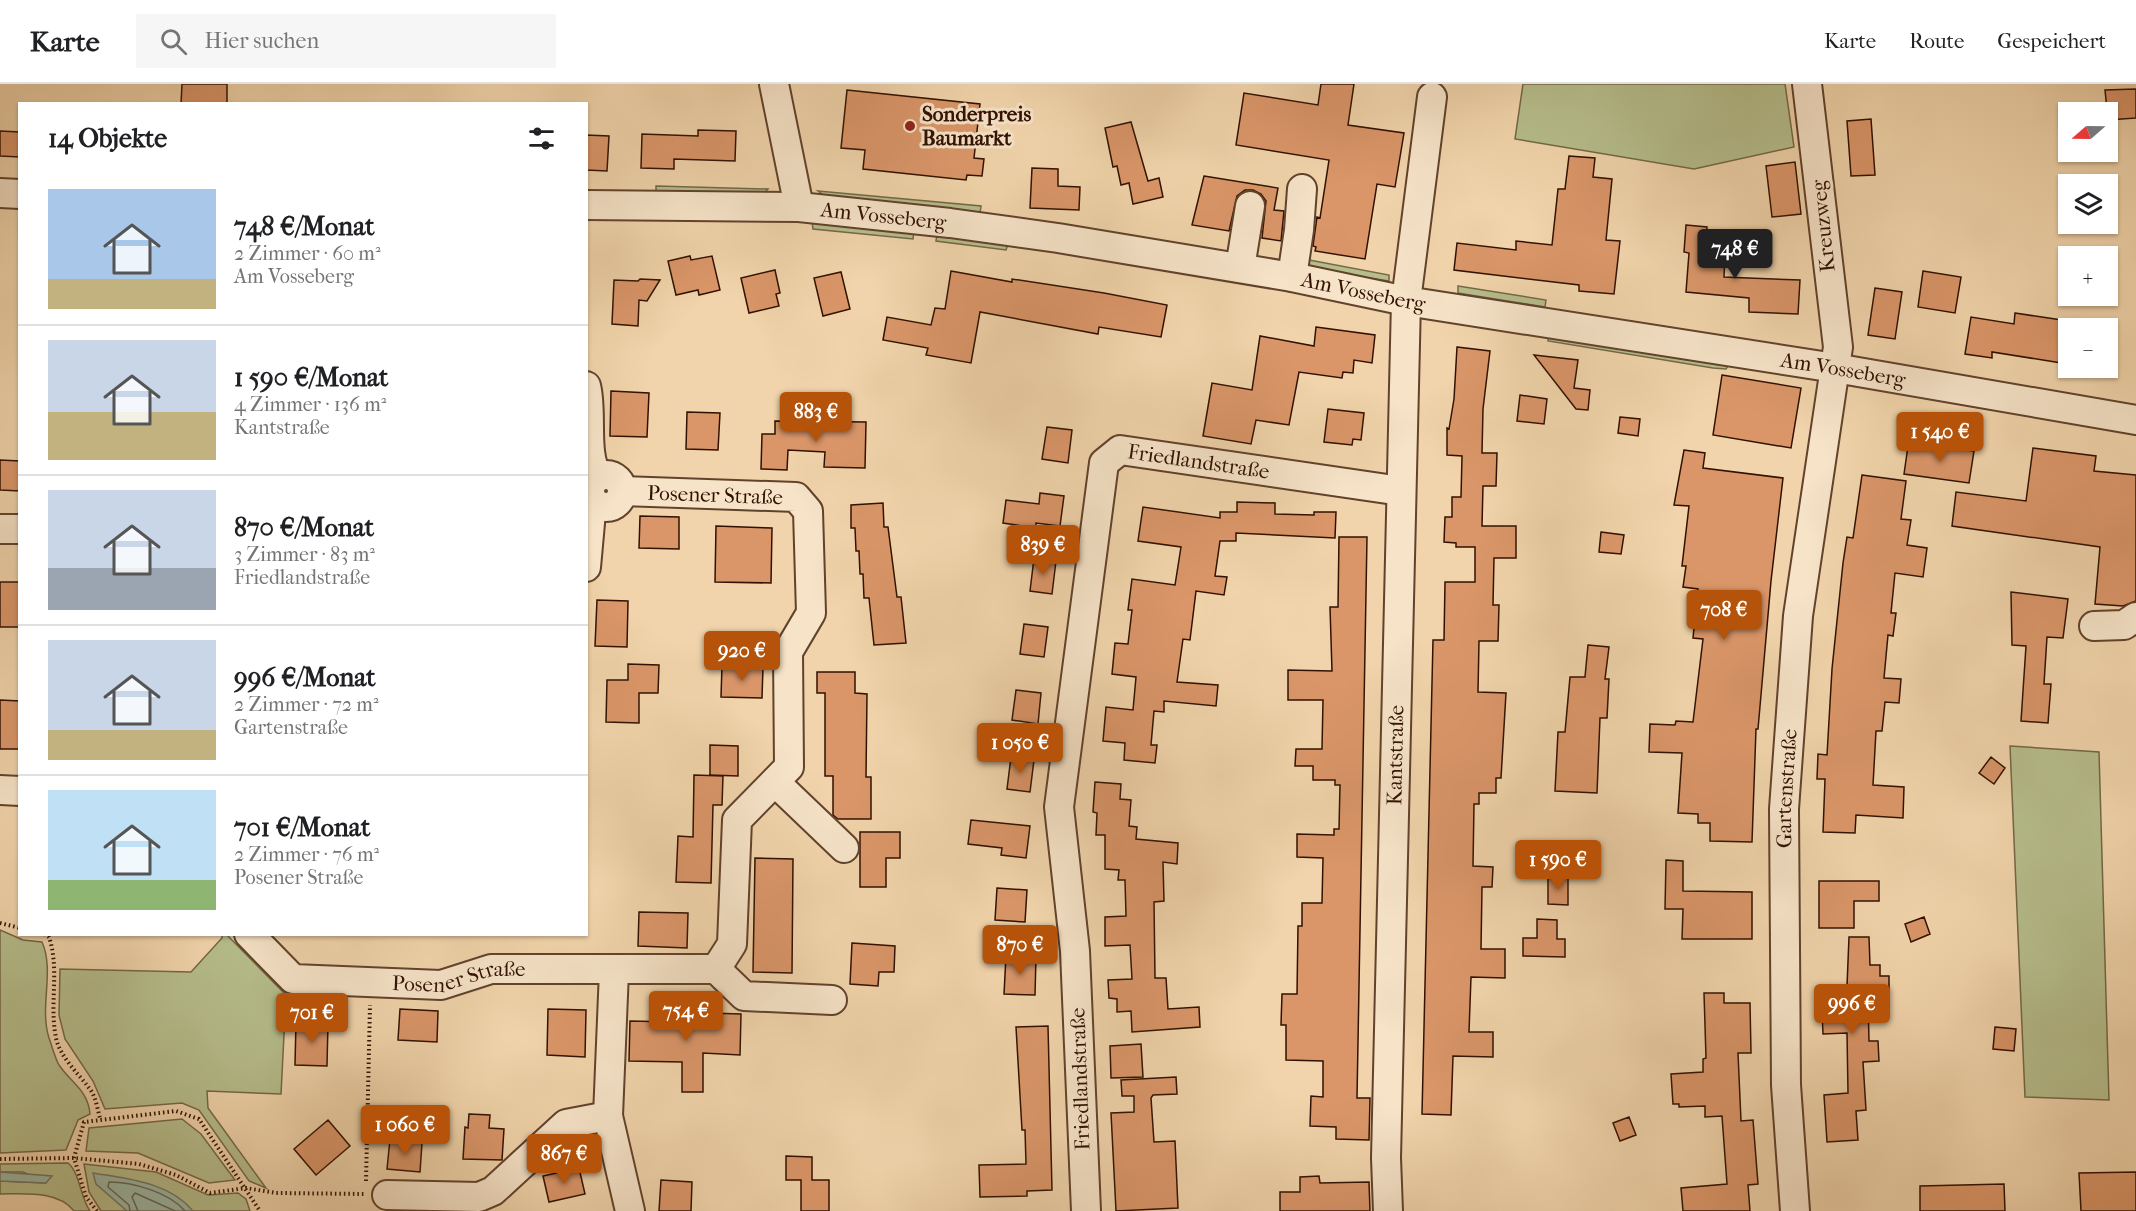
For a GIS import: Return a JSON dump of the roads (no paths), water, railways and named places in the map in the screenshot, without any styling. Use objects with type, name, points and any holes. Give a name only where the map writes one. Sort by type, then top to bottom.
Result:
[{"type":"street","points":[[774,84],[799,207]]},
{"type":"street","name":"Kreuzweg","points":[[1807,84],[1838,347],[1835,368]]},
{"type":"street","name":"Kantstraße","points":[[1388,1211],[1406,301],[1432,97]]},
{"type":"street","points":[[1292,277],[1302,189]]},
{"type":"street","points":[[0,193],[18,194]]},
{"type":"street","name":"Am Vosseberg","points":[[588,206],[799,207],[972,226],[1240,268],[1406,301],[1835,368],[2136,420]]},
{"type":"street","points":[[1240,268],[1250,206]]},
{"type":"street","name":"Gartenstraße","points":[[1795,1211],[1786,1085],[1784,809],[1798,616],[1835,368]]},
{"type":"street","points":[[588,393],[591,466],[598,476]]},
{"type":"street","name":"Friedlandstraße","points":[[1086,1211],[1075,951],[1059,807],[1104,463],[1120,450],[1401,491]]},
{"type":"street","points":[[607,475],[615,478],[622,491],[620,500],[614,506],[597,506],[591,500],[589,490],[591,482],[598,476],[607,475]]},
{"type":"street","name":"Posener Straße","points":[[251,936],[293,980],[441,985],[491,969],[614,971],[716,969],[732,944],[737,820],[789,767],[788,652],[811,613],[808,511],[796,497],[622,491]]},
{"type":"street","points":[[588,545],[591,512],[597,506]]},
{"type":"street","points":[[0,529],[18,529]]},
{"type":"street","points":[[2094,626],[2124,625],[2136,616]]},
{"type":"street","points":[[775,782],[843,848]]},
{"type":"street","points":[[0,790],[18,791]]},
{"type":"street","points":[[716,969],[744,996],[832,1000]]},
{"type":"street","points":[[614,971],[608,1116],[630,1211]]},
{"type":"street","points":[[373,1197],[479,1197],[493,1191],[566,1124],[608,1116]]},
{"type":"water","points":[[0,1172],[52,1176],[46,1183],[0,1181]]},
{"type":"water","points":[[93,1173],[147,1183],[172,1194],[193,1211],[127,1211],[96,1184]]},
{"type":"place","name":"Sonderpreis Baumarkt","points":[[910,126]]}]
